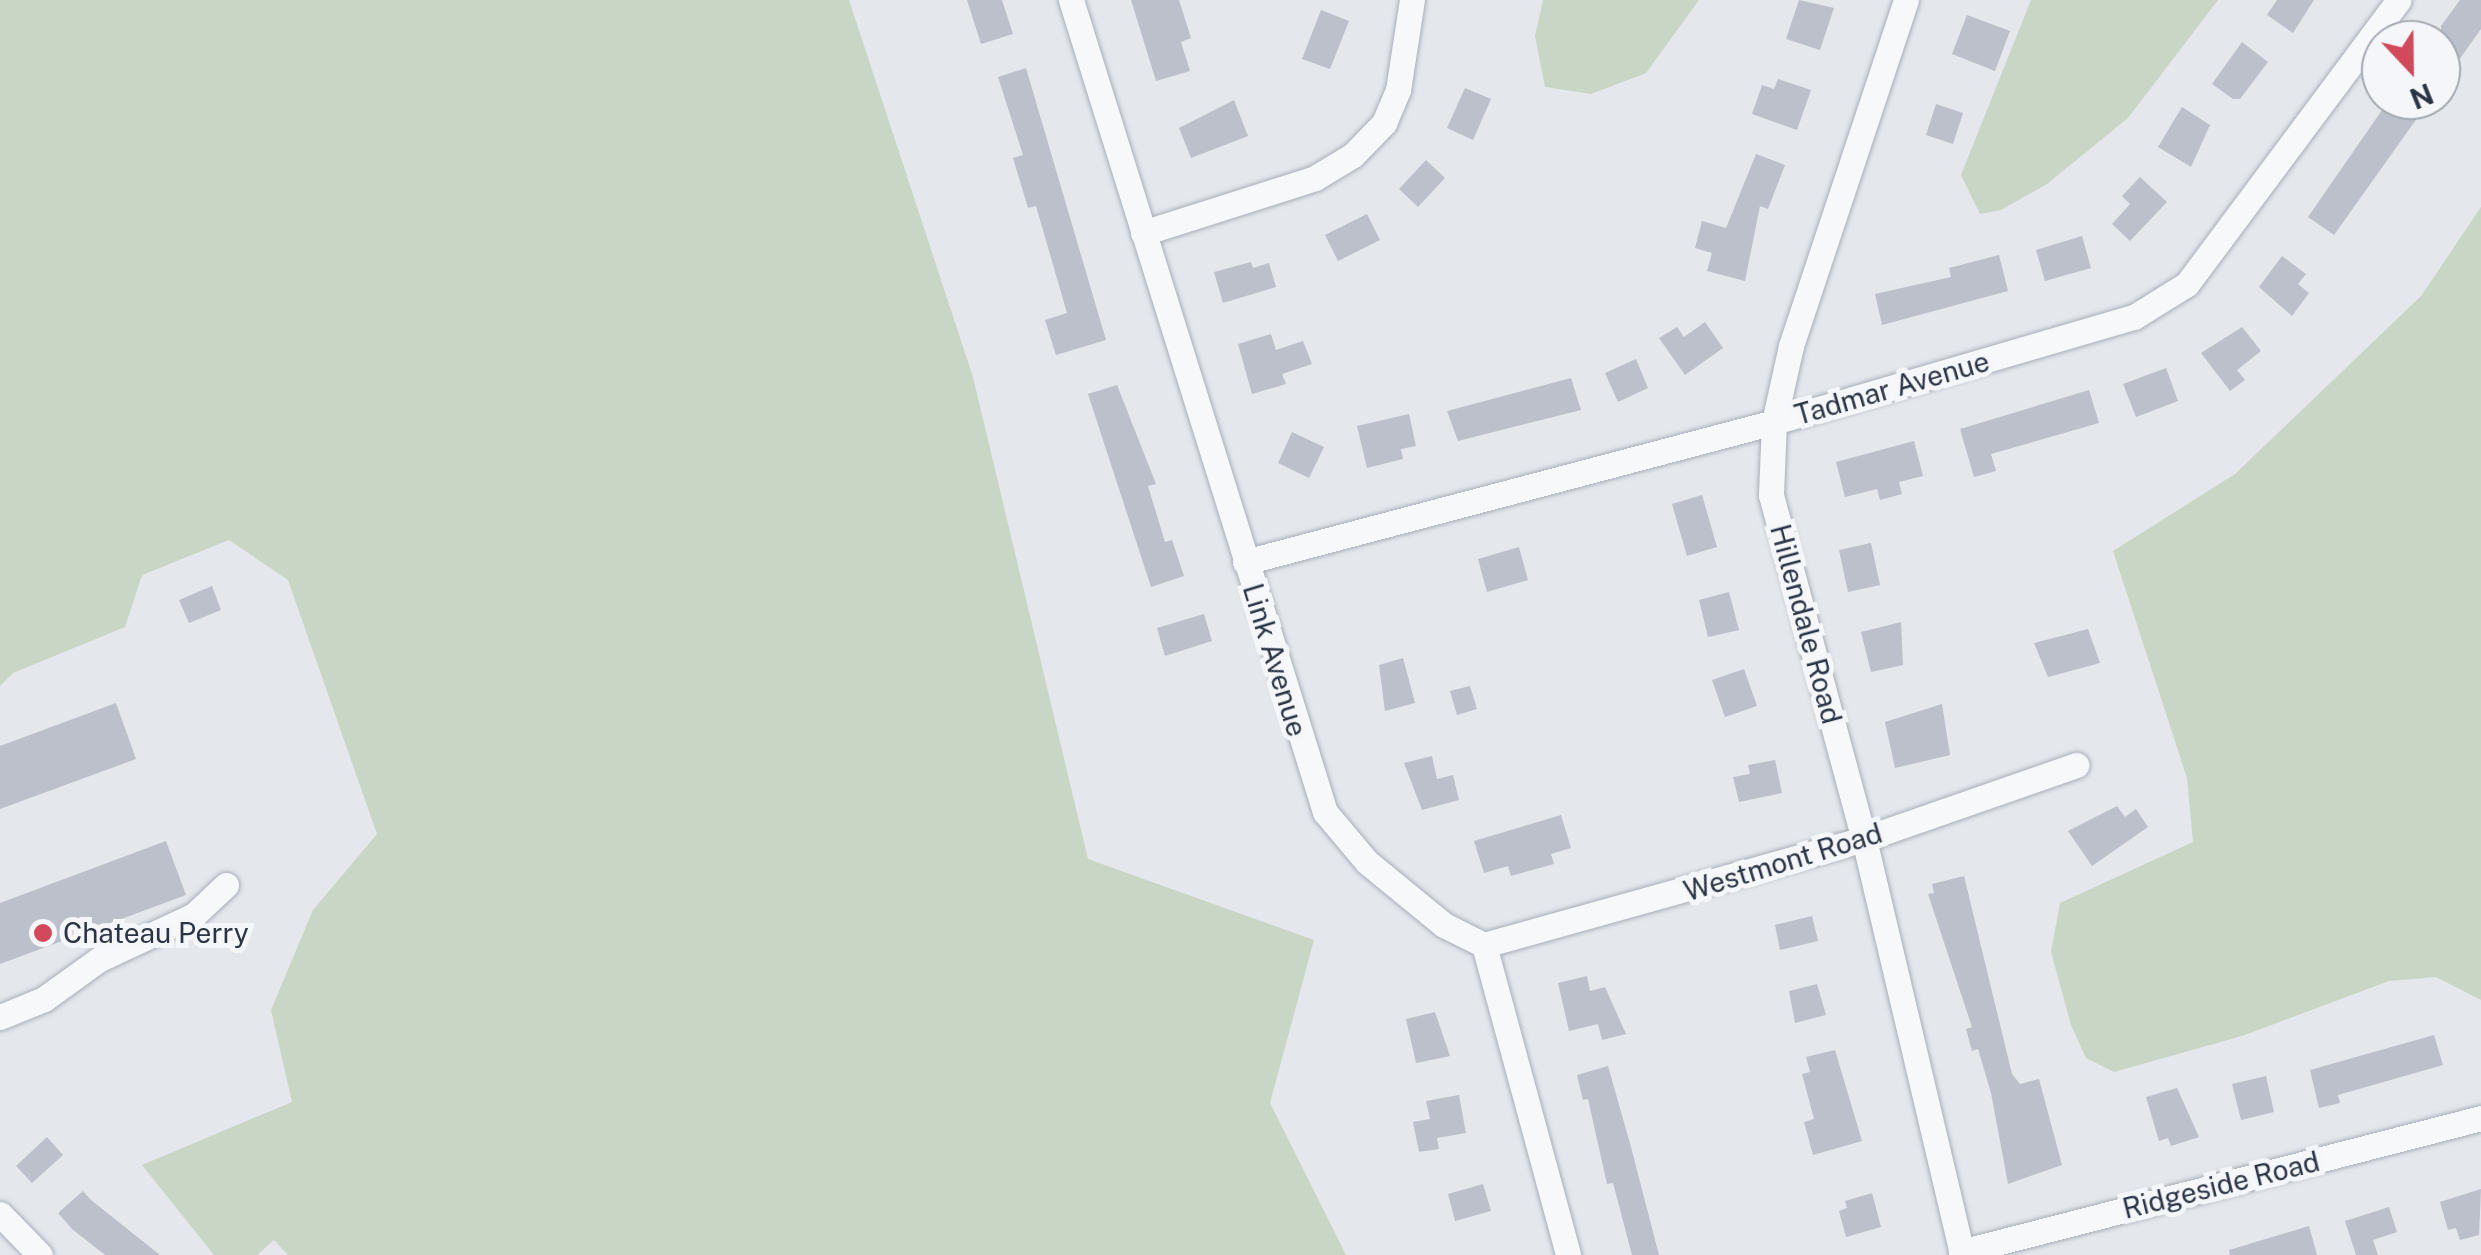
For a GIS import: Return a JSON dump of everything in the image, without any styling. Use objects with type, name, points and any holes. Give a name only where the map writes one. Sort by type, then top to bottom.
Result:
[{"type":"street","name":"Link Avenue","points":[[1070,0],[1324,812],[1367,862],[1413,900],[1444,925],[1484,944]]},
{"type":"street","points":[[1144,233],[1316,178],[1353,156],[1384,123],[1398,90],[1412,0]]},
{"type":"street","name":"Hillendale Road","points":[[1906,0],[1791,346],[1774,422],[1772,495],[1864,839],[1962,1254]]},
{"type":"street","name":"Tadmar Avenue","points":[[1246,562],[1774,422],[2134,317],[2187,284],[2399,0]]},
{"type":"street","name":"Westmont Road","points":[[1484,944],[1864,839],[2078,765]]},
{"type":"street","points":[[0,1017],[44,998],[98,960],[194,915],[226,884]]},
{"type":"street","points":[[1484,944],[1568,1255]]},
{"type":"street","name":"Ridgeside Road","points":[[1962,1254],[2481,1118]]},
{"type":"street","points":[[0,1214],[40,1255]]},
{"type":"green space","points":[[0,0],[849,0],[973,377],[1088,859],[1314,940],[1270,1103],[1346,1255],[288,1255],[274,1240],[257,1255],[214,1255],[142,1165],[292,1102],[271,1010],[313,910],[377,834],[288,580],[229,540],[142,575],[125,627],[13,673],[0,686]]},
{"type":"green space","points":[[1543,0],[1699,0],[1646,73],[1591,94],[1545,87],[1535,36]]},
{"type":"green space","points":[[2031,0],[2218,0],[2128,118],[2047,184],[2001,210],[1980,214],[1961,175]]},
{"type":"green space","points":[[2481,207],[2481,1000],[2436,977],[2389,981],[2242,1036],[2114,1072],[2086,1058],[2071,1025],[2051,952],[2060,903],[2193,842],[2187,778],[2113,551],[2235,474],[2421,296]]},
{"type":"building","points":[[967,0],[1002,0],[1013,34],[981,44]]},
{"type":"building","points":[[1131,0],[1179,0],[1191,38],[1181,42],[1190,71],[1156,81]]},
{"type":"building","points":[[1799,0],[1834,8],[1820,50],[1786,39]]},
{"type":"building","points":[[2277,0],[2314,0],[2293,33],[2267,15]]},
{"type":"building","points":[[2460,0],[2481,0],[2481,29],[2461,57],[2461,20],[2445,20]]},
{"type":"building","points":[[1321,10],[1349,21],[1330,69],[1302,59]]},
{"type":"building","points":[[1967,15],[2010,31],[1995,71],[1952,54]]},
{"type":"building","points":[[2242,42],[2268,62],[2240,99],[2233,99],[2212,84]]},
{"type":"building","points":[[1026,68],[1106,340],[1056,355],[1045,320],[1067,313],[1036,206],[1028,208],[1013,158],[1023,155],[998,77]]},
{"type":"building","points":[[1778,79],[1811,90],[1797,130],[1752,114],[1762,85],[1774,89]]},
{"type":"building","points":[[1465,88],[1491,99],[1473,140],[1447,128]]},
{"type":"building","points":[[1234,100],[1248,136],[1191,158],[1179,128]]},
{"type":"building","points":[[1936,104],[1963,113],[1953,144],[1926,135]]},
{"type":"building","points":[[2182,107],[2210,125],[2191,167],[2158,147]]},
{"type":"building","points":[[2375,120],[2416,120],[2334,235],[2308,217]]},
{"type":"building","points":[[1756,154],[1785,165],[1768,209],[1760,206],[1745,281],[1707,271],[1712,253],[1695,248],[1702,221],[1726,228]]},
{"type":"building","points":[[1426,160],[1445,178],[1418,207],[1399,189]]},
{"type":"building","points":[[2140,177],[2167,202],[2130,241],[2112,224],[2130,204],[2122,196]]},
{"type":"building","points":[[1367,214],[1380,240],[1338,261],[1325,235]]},
{"type":"building","points":[[2082,236],[2091,268],[2045,281],[2036,250]]},
{"type":"building","points":[[1999,255],[2008,291],[1882,325],[1875,294],[1951,277],[1949,268]]},
{"type":"building","points":[[2282,256],[2306,274],[2298,284],[2309,293],[2292,316],[2259,287]]},
{"type":"building","points":[[1251,262],[1253,268],[1269,263],[1276,287],[1223,303],[1214,272]]},
{"type":"building","points":[[1705,322],[1723,348],[1685,375],[1659,338],[1677,327],[1684,337]]},
{"type":"building","points":[[2242,327],[2261,351],[2237,370],[2245,380],[2230,391],[2201,353]]},
{"type":"building","points":[[1271,334],[1276,350],[1303,341],[1312,364],[1282,374],[1286,384],[1252,394],[1238,344]]},
{"type":"building","points":[[1636,359],[1648,388],[1618,402],[1605,373]]},
{"type":"building","points":[[2166,368],[2178,401],[2136,417],[2123,384]]},
{"type":"building","points":[[1571,378],[1581,410],[1458,441],[1447,411]]},
{"type":"building","points":[[1117,385],[1156,484],[1148,486],[1165,542],[1172,540],[1184,576],[1151,587],[1088,394]]},
{"type":"building","points":[[2089,390],[2099,423],[1991,454],[1996,471],[1974,477],[1960,429]]},
{"type":"building","points":[[1409,414],[1416,446],[1401,449],[1403,459],[1367,468],[1357,426]]},
{"type":"building","points":[[1292,432],[1324,447],[1309,478],[1278,463]]},
{"type":"building","points":[[1914,441],[1923,476],[1899,482],[1902,494],[1880,500],[1877,489],[1845,497],[1836,462]]},
{"type":"building","points":[[1702,495],[1717,547],[1687,556],[1672,504]]},
{"type":"building","points":[[1871,543],[1880,585],[1848,592],[1839,550]]},
{"type":"building","points":[[1519,547],[1528,580],[1487,592],[1478,559]]},
{"type":"building","points":[[212,586],[221,610],[189,623],[179,600]]},
{"type":"building","points":[[1729,592],[1739,630],[1708,637],[1699,600]]},
{"type":"building","points":[[1204,614],[1212,641],[1165,656],[1157,628]]},
{"type":"building","points":[[1901,622],[1903,665],[1871,672],[1861,632]]},
{"type":"building","points":[[2088,629],[2100,663],[2048,677],[2034,643]]},
{"type":"building","points":[[1403,658],[1415,703],[1385,711],[1379,665]]},
{"type":"building","points":[[1744,669],[1757,706],[1725,717],[1712,680]]},
{"type":"building","points":[[1470,686],[1477,709],[1457,715],[1450,691]]},
{"type":"building","points":[[116,703],[136,759],[0,809],[0,746]]},
{"type":"building","points":[[1942,704],[1950,755],[1895,768],[1885,722]]},
{"type":"building","points":[[1432,756],[1437,779],[1453,775],[1459,800],[1422,810],[1404,763]]},
{"type":"building","points":[[1775,760],[1782,793],[1739,802],[1733,777],[1750,774],[1748,765]]},
{"type":"building","points":[[2117,806],[2125,817],[2136,809],[2148,827],[2092,866],[2068,831]]},
{"type":"building","points":[[1561,815],[1571,848],[1551,854],[1554,864],[1511,876],[1508,866],[1484,873],[1474,841]]},
{"type":"building","name":"Chateau Perry","points":[[166,841],[186,895],[0,964],[0,903]]},
{"type":"building","points":[[1964,876],[2012,1074],[2020,1084],[2039,1079],[2062,1165],[2008,1184],[1991,1093],[1978,1049],[1972,1051],[1966,1029],[1972,1027],[1928,894],[1934,893],[1932,884]]},
{"type":"building","points":[[1812,916],[1818,941],[1780,950],[1775,925]]},
{"type":"building","points":[[1587,976],[1590,991],[1605,987],[1626,1034],[1602,1040],[1598,1024],[1569,1031],[1558,983]]},
{"type":"building","points":[[1817,984],[1826,1015],[1795,1023],[1789,991]]},
{"type":"building","points":[[1435,1012],[1450,1056],[1416,1063],[1406,1019]]},
{"type":"building","points":[[2434,1035],[2443,1065],[2338,1095],[2340,1103],[2319,1108],[2310,1070]]},
{"type":"building","points":[[1835,1050],[1862,1141],[1813,1155],[1804,1122],[1814,1119],[1802,1074],[1810,1072],[1806,1057]]},
{"type":"building","points":[[1608,1066],[1659,1255],[1632,1255],[1613,1183],[1607,1184],[1588,1099],[1583,1100],[1577,1075]]},
{"type":"building","points":[[2266,1076],[2274,1112],[2241,1120],[2232,1084]]},
{"type":"building","points":[[2177,1088],[2199,1137],[2171,1146],[2168,1138],[2159,1141],[2146,1097]]},
{"type":"building","points":[[1459,1095],[1466,1133],[1437,1138],[1439,1149],[1419,1152],[1413,1122],[1430,1119],[1426,1101]]},
{"type":"building","points":[[47,1137],[63,1155],[32,1183],[16,1166]]},
{"type":"building","points":[[1483,1184],[1491,1211],[1455,1221],[1448,1194]]},
{"type":"building","points":[[2481,1189],[2479,1235],[2460,1240],[2456,1228],[2448,1230],[2440,1202]]},
{"type":"building","points":[[83,1191],[160,1255],[105,1255],[72,1229],[58,1213]]},
{"type":"building","points":[[1872,1193],[1881,1227],[1846,1237],[1839,1211],[1847,1208],[1845,1201]]},
{"type":"building","points":[[2389,1207],[2397,1232],[2373,1240],[2378,1255],[2356,1255],[2345,1221]]},
{"type":"building","points":[[2309,1226],[2317,1255],[2230,1255],[2229,1250]]},
{"type":"place","name":"Chateau Perry","points":[[43,933]]}]
